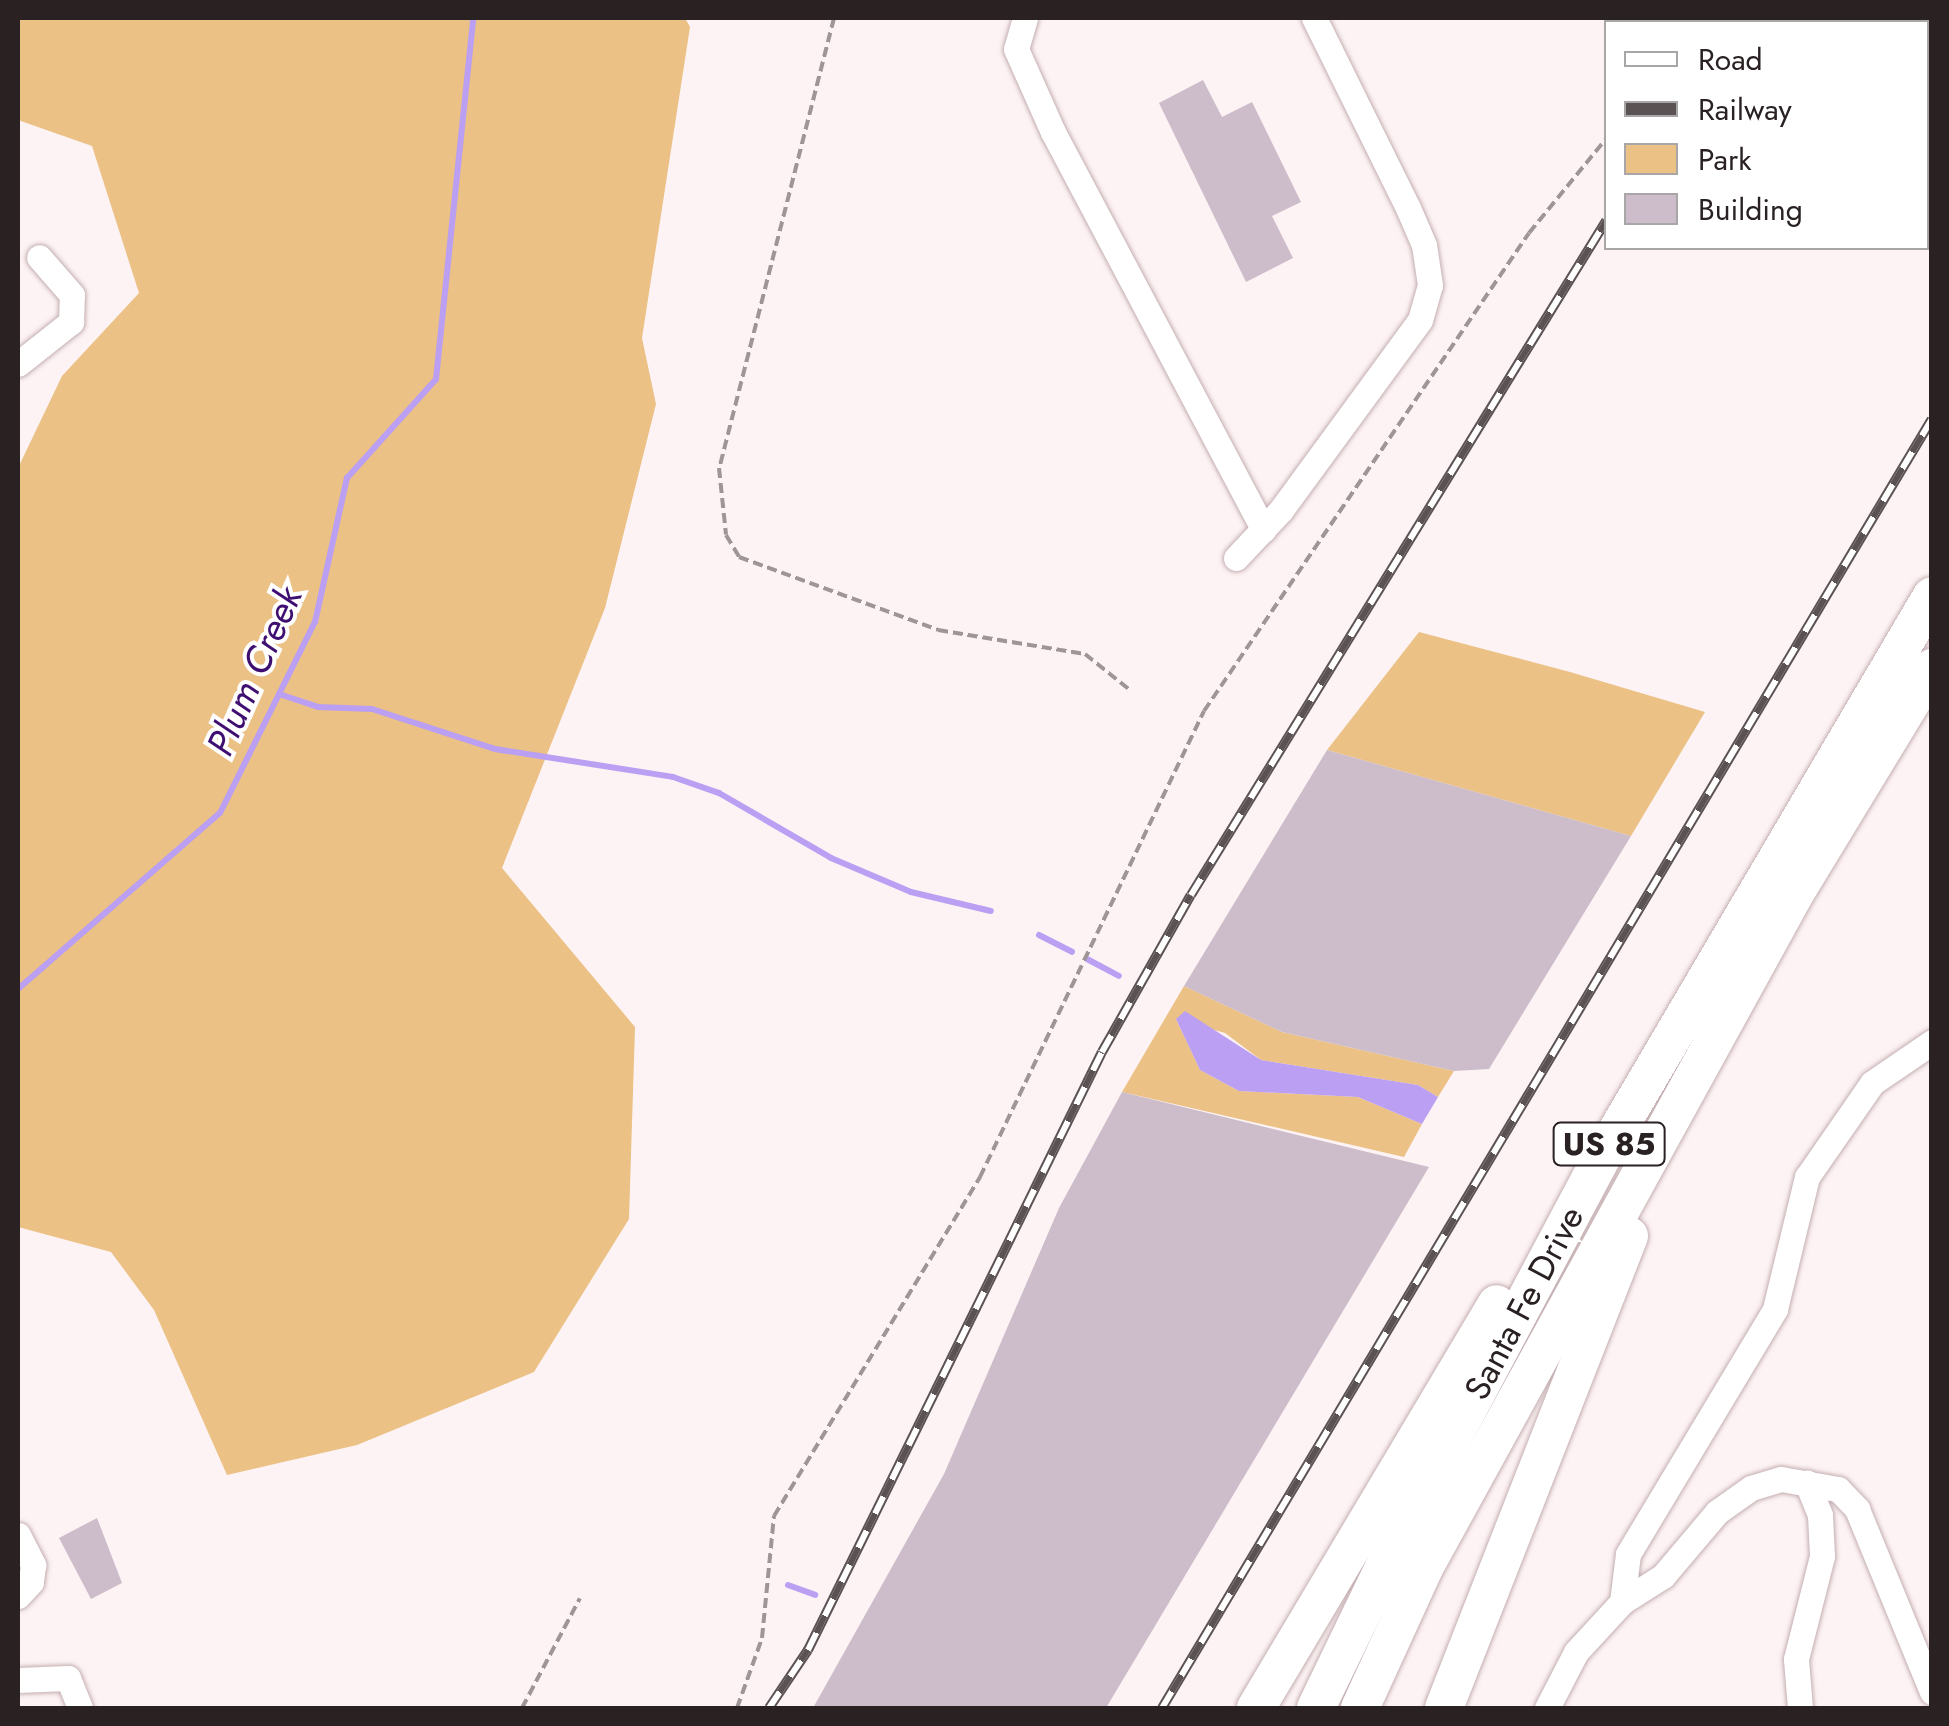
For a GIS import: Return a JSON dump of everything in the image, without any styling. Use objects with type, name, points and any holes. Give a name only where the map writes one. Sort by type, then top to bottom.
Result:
[{"type":"highway","name":"Santa Fe Drive","points":[[1316,1708],[1387,1560],[1651,1073],[1932,596]]},
{"type":"highway","name":"Santa Fe Drive","points":[[1360,1708],[1425,1566],[1794,894],[1932,668]]},
{"type":"highway","points":[[1444,1708],[1630,1235],[1794,894]]},
{"type":"highway","points":[[1256,1708],[1405,1452],[1651,1073]]},
{"type":"street","points":[[1025,18],[1016,49],[1053,132],[1264,530]]},
{"type":"street","points":[[1236,558],[1264,530],[1420,320],[1430,285],[1424,245],[1408,208],[1314,18]]},
{"type":"street","points":[[18,364],[70,322],[72,295],[39,257]]},
{"type":"street","points":[[1622,1602],[1628,1554],[1775,1309],[1807,1178],[1872,1084],[1932,1042]]},
{"type":"street","points":[[1547,1708],[1576,1652],[1622,1602],[1663,1576],[1717,1512],[1751,1488],[1780,1479],[1838,1489],[1858,1510],[1932,1692]]},
{"type":"street","points":[[1800,1708],[1796,1659],[1822,1556],[1820,1515],[1807,1482]]},
{"type":"street","points":[[18,1535],[32,1565],[31,1582],[18,1596]]},
{"type":"street","points":[[18,1680],[68,1678],[80,1708]]},
{"type":"path","points":[[834,18],[719,468],[726,535],[739,557],[938,630],[1085,654],[1130,690]]},
{"type":"path","points":[[737,1708],[762,1638],[774,1516],[980,1177],[1123,868],[1204,711],[1528,233],[1604,141]]},
{"type":"path","points":[[522,1708],[580,1598]]},
{"type":"green space","points":[[18,18],[685,18],[690,27],[642,338],[656,404],[605,608],[502,868],[635,1027],[629,1219],[534,1372],[357,1445],[227,1475],[154,1310],[111,1252],[18,1227],[18,468],[62,376],[139,293],[92,146],[18,120]]},
{"type":"green space","points":[[1419,632],[1705,712],[1631,836],[1327,750]]},
{"type":"green space","points":[[1184,986],[1282,1032],[1454,1071],[1438,1097],[1418,1085],[1261,1060],[1225,1033],[1176,1019],[1200,1070],[1239,1091],[1358,1097],[1422,1124],[1404,1157],[1122,1092]]},
{"type":"shaded area","points":[[1185,1011],[1261,1060],[1418,1085],[1438,1097],[1422,1124],[1358,1097],[1239,1091],[1200,1070],[1176,1019]]},
{"type":"building","points":[[1203,80],[1222,117],[1252,102],[1301,202],[1272,216],[1293,258],[1246,282],[1159,103]]},
{"type":"building","points":[[1327,750],[1631,836],[1489,1069],[1454,1071],[1282,1032],[1184,986]]},
{"type":"building","points":[[1122,1092],[1429,1167],[1106,1708],[813,1708],[944,1474],[1059,1208]]},
{"type":"building","points":[[97,1518],[122,1583],[91,1599],[59,1538]]},
{"type":"waterway","name":"Plum Creek","points":[[18,989],[220,813],[315,622],[347,478],[436,379],[473,18]]},
{"type":"waterway","points":[[279,694],[318,707],[372,709],[495,749],[673,777],[719,793],[831,858],[911,892],[991,911]]},
{"type":"waterway","points":[[1039,935],[1072,952]]},
{"type":"waterway","points":[[1087,959],[1119,976]]},
{"type":"waterway","points":[[788,1585],[815,1595]]},
{"type":"railway","points":[[769,1708],[808,1650],[1102,1052],[1191,895],[1604,224]]},
{"type":"railway","points":[[1162,1708],[1932,419]]}]
